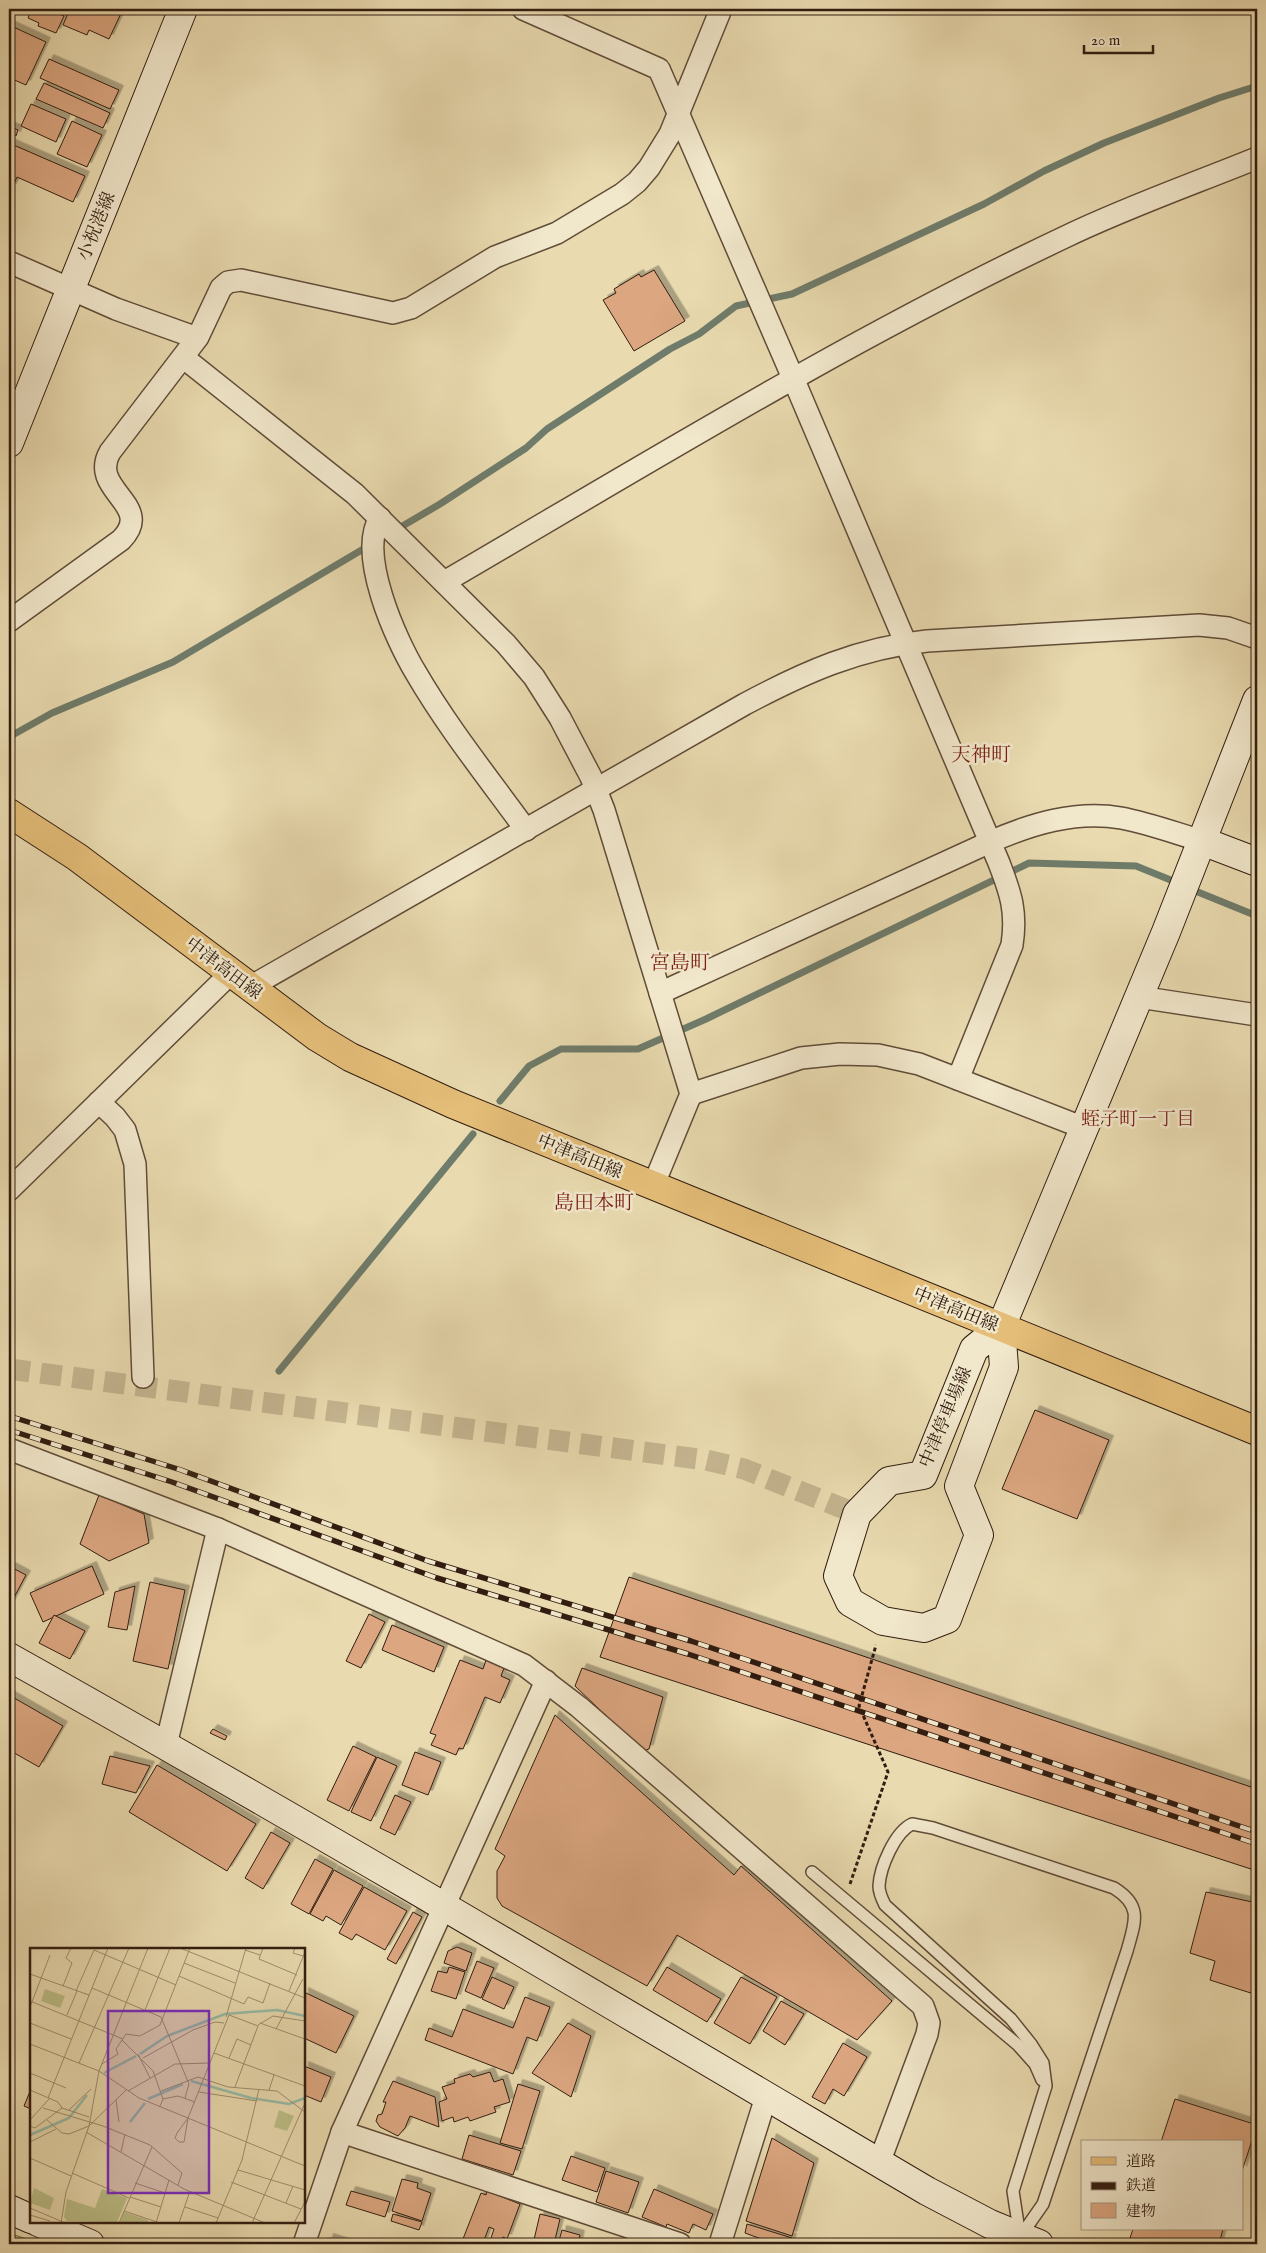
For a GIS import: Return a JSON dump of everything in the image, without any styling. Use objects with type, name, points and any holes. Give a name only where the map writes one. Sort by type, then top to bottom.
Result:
[{"type":"main road","name":"中津高田線","points":[[9,813],[76,858],[317,1037],[358,1061],[453,1104],[1257,1431]]},
{"type":"street","name":"小祝港線","points":[[9,443],[183,9]]},
{"type":"street","points":[[523,9],[659,69],[907,643],[990,842],[1013,901],[1014,928],[1008,958],[958,1079]]},
{"type":"street","points":[[9,621],[121,540],[131,528],[130,515],[108,478],[104,467],[105,462],[110,452],[184,358],[197,338],[222,288],[228,282],[234,280],[393,313],[411,308],[495,257],[557,233],[622,194],[649,168],[670,134],[721,9]]},
{"type":"street","points":[[444,582],[793,378],[971,283],[1067,236],[1257,158]]},
{"type":"street","points":[[9,262],[70,289],[197,338]]},
{"type":"street","points":[[184,358],[336,478],[380,518],[506,644],[534,677],[570,735],[596,790],[691,1094],[653,1186]]},
{"type":"street","points":[[380,518],[373,536],[375,571],[402,646],[430,696],[526,830]]},
{"type":"street","points":[[9,1190],[99,1102],[241,980],[526,830],[745,704],[795,678],[842,658],[907,643],[1199,625],[1228,628],[1257,638]]},
{"type":"street","points":[[1001,1327],[1202,841],[1257,700]]},
{"type":"street","points":[[660,993],[990,842],[1021,829],[1053,820],[1102,816],[1134,821],[1202,841],[1257,862]]},
{"type":"street","points":[[1138,997],[1257,1015]]},
{"type":"street","points":[[691,1094],[801,1058],[859,1053],[899,1058],[1084,1128]]},
{"type":"street","points":[[99,1102],[115,1117],[125,1130],[135,1164],[142,1377]]},
{"type":"street","name":"中津停車場線","points":[[1001,1327],[1004,1367],[959,1486],[979,1535],[947,1619],[924,1628],[883,1620],[850,1602],[838,1576],[857,1514],[889,1481],[922,1475],[974,1350],[1001,1327]]},
{"type":"street","points":[[9,1449],[218,1529],[524,1665],[546,1681],[922,2006],[929,2023],[927,2034],[879,2163]]},
{"type":"street","points":[[166,1745],[218,1529]]},
{"type":"street","points":[[9,1657],[166,1745],[444,1906],[949,2204],[1026,2242]]},
{"type":"street","points":[[304,2244],[342,2132],[546,1681]]},
{"type":"street","points":[[720,2244],[766,2097]]},
{"type":"street","points":[[342,2132],[680,2244]]},
{"type":"street","points":[[9,2209],[30,2219]]},
{"type":"street","points":[[40,2223],[90,2244]]},
{"type":"lane","points":[[912,1824],[933,1828],[1114,1888],[1127,1896],[1134,1904],[1134,1928],[1127,1951],[1043,2204],[1026,2242],[1013,2191],[1046,2086],[1043,2063],[1022,2032],[999,2007],[892,1913],[881,1896],[880,1878],[892,1845],[905,1827],[912,1824]]},
{"type":"lane","points":[[812,1872],[1018,2045],[1034,2064],[1043,2084],[1044,2094]]},
{"type":"path","points":[[850,1884],[888,1772],[859,1706],[883,1620]]},
{"type":"green space","points":[[9,2233],[41,2244],[9,2244]]},
{"type":"building","points":[[32,9],[48,9],[64,16],[56,33],[38,26],[39,23],[28,18]]},
{"type":"building","points":[[70,9],[123,9],[109,39],[89,30],[87,35],[63,25]]},
{"type":"building","points":[[9,25],[46,42],[26,85],[12,79],[11,84],[9,83]]},
{"type":"building","points":[[49,59],[119,90],[110,109],[40,78]]},
{"type":"building","points":[[44,83],[110,113],[103,128],[36,99]]},
{"type":"building","points":[[31,104],[66,119],[56,142],[21,126]]},
{"type":"building","points":[[72,121],[102,135],[87,167],[57,154]]},
{"type":"building","points":[[9,126],[18,130],[16,136],[9,132]]},
{"type":"building","points":[[9,143],[85,176],[73,202],[17,177],[12,188],[9,187]]},
{"type":"building","points":[[654,270],[685,321],[634,351],[603,300],[616,293],[614,289],[639,274],[641,277]]},
{"type":"building","points":[[1035,1410],[1109,1440],[1077,1519],[1002,1489]]},
{"type":"building","points":[[99,1495],[144,1514],[149,1543],[109,1561],[80,1544]]},
{"type":"building","points":[[9,1566],[26,1575],[10,1605],[9,1605]]},
{"type":"building","points":[[92,1566],[104,1594],[43,1622],[30,1593]]},
{"type":"building","points":[[629,1577],[1257,1789],[1257,1871],[600,1657]]},
{"type":"building","points":[[150,1582],[185,1590],[168,1669],[133,1661]]},
{"type":"building","points":[[135,1586],[127,1630],[108,1627],[115,1592]]},
{"type":"building","points":[[369,1614],[385,1622],[361,1668],[346,1661]]},
{"type":"building","points":[[54,1615],[85,1631],[70,1659],[39,1643]]},
{"type":"building","points":[[392,1625],[444,1647],[434,1672],[382,1650]]},
{"type":"building","points":[[460,1660],[483,1669],[486,1660],[504,1668],[501,1676],[510,1680],[500,1703],[485,1697],[463,1749],[459,1748],[456,1755],[431,1745],[436,1735],[430,1733]]},
{"type":"building","points":[[582,1668],[663,1697],[649,1749],[643,1751],[575,1686]]},
{"type":"building","points":[[9,1695],[63,1726],[39,1767],[9,1750]]},
{"type":"building","points":[[555,1715],[734,1875],[741,1866],[892,2001],[857,2040],[677,1935],[647,1986],[502,1906],[497,1898],[497,1871],[505,1856],[495,1849]]},
{"type":"building","points":[[213,1729],[227,1736],[225,1740],[210,1733]]},
{"type":"building","points":[[353,1746],[376,1757],[349,1811],[327,1800]]},
{"type":"building","points":[[415,1752],[441,1762],[428,1795],[402,1785]]},
{"type":"building","points":[[110,1756],[150,1766],[136,1793],[102,1784]]},
{"type":"building","points":[[377,1757],[397,1766],[371,1821],[351,1812]]},
{"type":"building","points":[[157,1765],[256,1824],[227,1871],[129,1812]]},
{"type":"building","points":[[395,1795],[411,1802],[395,1835],[380,1828]]},
{"type":"building","points":[[271,1832],[290,1843],[263,1889],[245,1878]]},
{"type":"building","points":[[315,1859],[333,1869],[309,1914],[291,1904]]},
{"type":"building","points":[[334,1870],[363,1886],[341,1925],[326,1916],[323,1921],[310,1914]]},
{"type":"building","points":[[364,1887],[407,1911],[385,1950],[356,1934],[352,1940],[339,1933]]},
{"type":"building","points":[[1206,1892],[1257,1903],[1257,1995],[1210,1980],[1215,1961],[1190,1953]]},
{"type":"building","points":[[413,1912],[422,1917],[396,1964],[387,1959]]},
{"type":"building","points":[[457,1947],[472,1953],[466,1971],[444,1963],[448,1951]]},
{"type":"building","points":[[477,1961],[494,1968],[481,1998],[465,1991]]},
{"type":"building","points":[[449,1967],[465,1972],[456,1999],[431,1991],[438,1971],[447,1973]]},
{"type":"building","points":[[667,1967],[721,1999],[707,2022],[653,1990]]},
{"type":"building","points":[[492,1977],[514,1987],[504,2009],[482,1999]]},
{"type":"building","points":[[741,1977],[777,1997],[750,2044],[714,2023]]},
{"type":"building","points":[[305,1992],[354,2016],[336,2053],[305,2038]]},
{"type":"building","points":[[525,1997],[550,2007],[537,2041],[527,2037],[513,2074],[425,2040],[429,2028],[452,2037],[463,2009],[513,2028]]},
{"type":"building","points":[[781,2001],[804,2014],[785,2045],[763,2031]]},
{"type":"building","points":[[568,2023],[591,2036],[571,2097],[532,2073]]},
{"type":"building","points":[[843,2043],[867,2057],[844,2096],[833,2089],[825,2104],[812,2097]]},
{"type":"building","points":[[305,2066],[331,2077],[321,2102],[305,2095]]},
{"type":"building","points":[[490,2072],[494,2082],[503,2079],[510,2102],[494,2107],[496,2112],[470,2121],[468,2117],[454,2122],[453,2117],[442,2121],[439,2102],[447,2099],[442,2087],[455,2083],[454,2079],[470,2074],[473,2077]]},
{"type":"building","points":[[393,2081],[435,2097],[439,2127],[410,2116],[405,2128],[398,2136],[380,2127],[376,2121],[378,2115],[382,2114],[386,2102],[383,2102]]},
{"type":"building","points":[[518,2084],[540,2091],[522,2149],[500,2143]]},
{"type":"building","points":[[30,2091],[30,2109],[24,2106]]},
{"type":"building","points":[[1175,2099],[1257,2125],[1244,2165],[1244,2140],[1162,2140]]},
{"type":"building","points":[[469,2135],[521,2151],[513,2175],[462,2159]]},
{"type":"building","points":[[772,2138],[814,2163],[792,2236],[746,2221]]},
{"type":"building","points":[[571,2156],[605,2168],[597,2192],[562,2180]]},
{"type":"building","points":[[606,2171],[639,2182],[628,2213],[596,2202]]},
{"type":"building","points":[[402,2179],[418,2183],[417,2188],[431,2193],[422,2221],[392,2211]]},
{"type":"building","points":[[654,2189],[713,2214],[706,2230],[693,2224],[689,2233],[667,2224],[666,2227],[642,2217]]},
{"type":"building","points":[[351,2191],[390,2202],[385,2217],[346,2205]]},
{"type":"building","points":[[487,2191],[520,2204],[507,2239],[503,2237],[500,2244],[490,2241],[494,2229],[489,2227],[483,2243],[475,2240],[473,2244],[461,2244],[481,2193],[486,2195]]},
{"type":"building","points":[[393,2214],[422,2222],[419,2230],[391,2221]]},
{"type":"building","points":[[540,2214],[560,2219],[554,2244],[533,2244]]},
{"type":"building","points":[[747,2224],[792,2238],[790,2244],[763,2244],[764,2240],[745,2233]]},
{"type":"building","points":[[562,2230],[580,2235],[578,2244],[558,2244]]},
{"type":"building","points":[[1133,2230],[1223,2230],[1219,2244],[1128,2244]]},
{"type":"building","points":[[329,2238],[348,2244],[327,2244]]},
{"type":"waterway","points":[[394,531],[440,504],[526,448],[547,429],[670,349],[699,334],[736,306],[792,294],[984,204],[1044,171],[1104,143],[1219,98],[1257,86]]},
{"type":"waterway","points":[[9,737],[52,713],[173,662],[370,545]]},
{"type":"waterway","points":[[500,1101],[529,1066],[561,1049],[638,1049],[706,1019],[1029,863],[1136,866],[1178,883]]},
{"type":"waterway","points":[[1188,888],[1257,916]]},
{"type":"waterway","points":[[279,1371],[473,1134]]},
{"type":"tunnel","points":[[9,1369],[706,1460],[744,1469],[857,1514]]},
{"type":"railway","points":[[9,1416],[181,1470],[428,1561],[691,1641],[1257,1832]]},
{"type":"railway","points":[[9,1430],[172,1482],[437,1578],[688,1654],[1257,1844]]},
{"type":"district","name":"天神町","points":[[981,754]]},
{"type":"district","name":"宮島町","points":[[680,962]]},
{"type":"district","name":"蛭子町一丁目","points":[[1138,1118]]},
{"type":"district","name":"島田本町","points":[[594,1202]]}]
